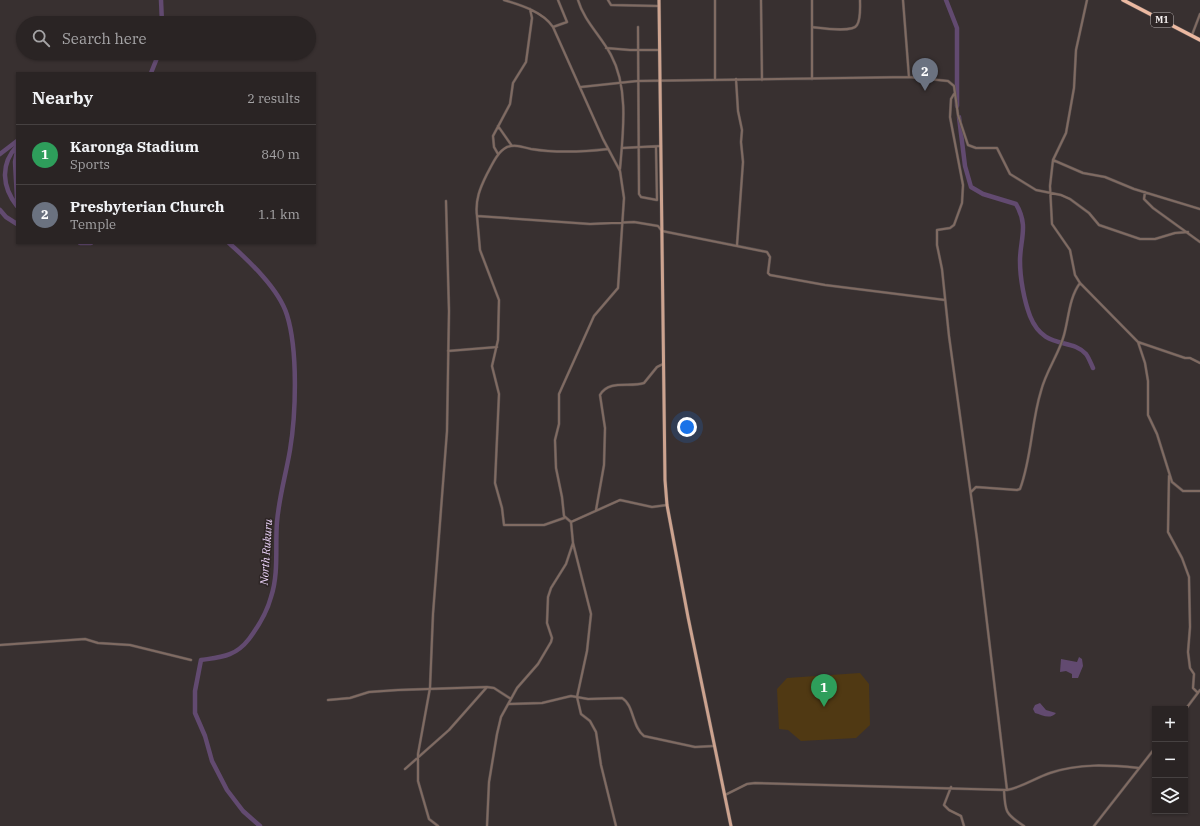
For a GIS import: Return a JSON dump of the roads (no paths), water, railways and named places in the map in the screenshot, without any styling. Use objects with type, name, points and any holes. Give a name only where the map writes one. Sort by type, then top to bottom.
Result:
[{"type":"highway","name":"M1","points":[[1123,0],[1200,40]]},
{"type":"main road","points":[[658,0],[665,480],[667,505],[731,826]]},
{"type":"street","points":[[504,0],[530,9],[548,21],[553,27],[608,149],[620,171]]},
{"type":"street","points":[[553,27],[567,22],[558,0]]},
{"type":"street","points":[[578,0],[593,31],[611,55],[620,82],[622,148],[620,171],[624,193],[618,288],[599,308],[592,319],[559,394],[559,424],[555,440],[556,468],[562,497],[564,517],[570,522],[573,542],[591,614],[587,651],[576,696],[581,714],[593,724],[596,732],[601,765],[616,826]]},
{"type":"street","points":[[608,0],[611,6],[658,6]]},
{"type":"street","points":[[715,0],[715,79]]},
{"type":"street","points":[[761,0],[762,80]]},
{"type":"street","points":[[812,0],[812,79]]},
{"type":"street","points":[[812,27],[844,30],[856,27],[858,24],[860,0]]},
{"type":"street","points":[[903,0],[909,77]]},
{"type":"street","points":[[1087,0],[1076,50],[1074,88],[1066,133],[1053,160],[1050,193],[1052,224],[1070,250],[1075,275],[1080,283],[1138,342],[1185,358],[1190,358],[1200,363]]},
{"type":"street","points":[[498,154],[495,151],[493,134],[510,104],[513,83],[526,62],[532,18],[530,9]]},
{"type":"street","points":[[1192,35],[1200,14]]},
{"type":"street","points":[[638,27],[637,81],[639,194],[642,198],[652,200],[657,200],[656,147]]},
{"type":"street","points":[[606,48],[659,50]]},
{"type":"street","points":[[581,87],[620,82],[715,79],[762,80],[909,77],[951,82],[954,86],[954,94],[962,131],[968,145],[976,148],[996,147],[1010,174],[1034,189],[1070,199],[1089,213],[1098,225],[1134,237],[1155,239],[1174,233],[1188,232]]},
{"type":"street","points":[[736,79],[738,111],[742,130],[741,142],[743,162],[737,245]]},
{"type":"street","points":[[954,94],[950,102],[951,124],[963,188],[961,207],[954,225],[936,231],[971,493],[1006,790],[1005,809],[1013,819],[1024,826]]},
{"type":"street","points":[[498,126],[512,146]]},
{"type":"street","points":[[564,517],[544,525],[504,525],[502,508],[495,483],[499,394],[492,366],[497,346],[499,300],[480,250],[477,198],[480,188],[498,154],[504,149],[512,146],[580,152],[608,149]]},
{"type":"street","points":[[622,148],[661,146]]},
{"type":"street","points":[[1053,160],[1084,172],[1104,177],[1145,192],[1200,209]]},
{"type":"street","points":[[1145,192],[1144,199],[1153,208],[1200,242]]},
{"type":"street","points":[[438,826],[429,819],[418,781],[418,758],[430,688],[433,614],[446,431],[448,351],[446,201]]},
{"type":"street","points":[[478,216],[590,224],[637,222],[658,226],[662,231],[737,245],[769,253],[768,273],[770,275],[829,285],[945,300]]},
{"type":"street","points":[[971,493],[976,487],[1017,490],[1021,487],[1033,439],[1033,425],[1041,390],[1063,340],[1070,305],[1080,283]]},
{"type":"street","points":[[1138,342],[1148,381],[1148,415],[1157,434],[1172,482],[1178,489],[1187,492],[1200,492]]},
{"type":"street","points":[[448,351],[497,346]]},
{"type":"street","points":[[596,510],[604,465],[605,428],[600,395],[602,392],[616,385],[644,383],[657,367],[663,364]]},
{"type":"street","points":[[1169,473],[1168,532],[1182,558],[1189,577],[1190,627],[1188,654],[1190,668],[1194,674],[1192,688],[1198,693]]},
{"type":"street","points":[[570,522],[620,500],[652,507],[667,505]]},
{"type":"street","points":[[487,826],[489,782],[501,717],[517,688],[538,664],[551,642],[547,623],[548,597],[551,588],[566,564],[573,542]]},
{"type":"street","points":[[0,645],[85,639],[98,643],[117,643],[139,647],[191,660]]},
{"type":"street","points":[[405,769],[449,730],[487,687]]},
{"type":"street","points":[[328,700],[350,698],[369,692],[430,688],[487,687],[494,688],[511,699]]},
{"type":"street","points":[[1188,706],[1200,690]]},
{"type":"street","points":[[508,704],[542,703],[565,697],[576,696],[588,699],[624,699],[638,730],[650,738],[694,747],[714,746]]},
{"type":"street","points":[[1094,826],[1152,752]]},
{"type":"street","points":[[725,795],[747,784],[755,783],[950,787],[1006,790],[1020,787],[1050,773],[1092,765],[1106,764],[1139,768]]},
{"type":"street","points":[[950,787],[944,805],[949,810],[961,816],[964,826]]},
{"type":"waterway","name":"North Rukuru","points":[[161,0],[162,16]]},
{"type":"waterway","points":[[946,0],[957,28],[957,106]]},
{"type":"waterway","name":"North Rukuru","points":[[151,72],[156,60]]},
{"type":"waterway","points":[[959,117],[965,166],[971,187],[983,194],[1016,204],[1020,212],[1023,226],[1020,268],[1024,296],[1030,316],[1036,327],[1050,339],[1080,349],[1086,354],[1093,368]]},
{"type":"waterway","name":"North Rukuru","points":[[0,154],[16,142]]},
{"type":"waterway","name":"North Rukuru","points":[[16,147],[8,160],[5,176],[8,191],[16,205]]},
{"type":"waterway","name":"North Rukuru","points":[[16,156],[16,180]]},
{"type":"waterway","name":"North Rukuru","points":[[0,210],[6,217],[16,223]]},
{"type":"waterway","name":"North Rukuru","points":[[230,244],[262,276],[277,295],[287,315],[291,329],[293,346],[295,382],[294,419],[290,450],[278,513],[275,579],[269,603],[265,614],[244,645],[233,653],[201,660],[195,691],[195,713],[205,736],[212,761],[227,790],[243,811],[260,826]]},
{"type":"place","name":"Presbyterian Church","points":[[925,91]]},
{"type":"place","name":"Karonga Stadium","points":[[824,707]]}]
